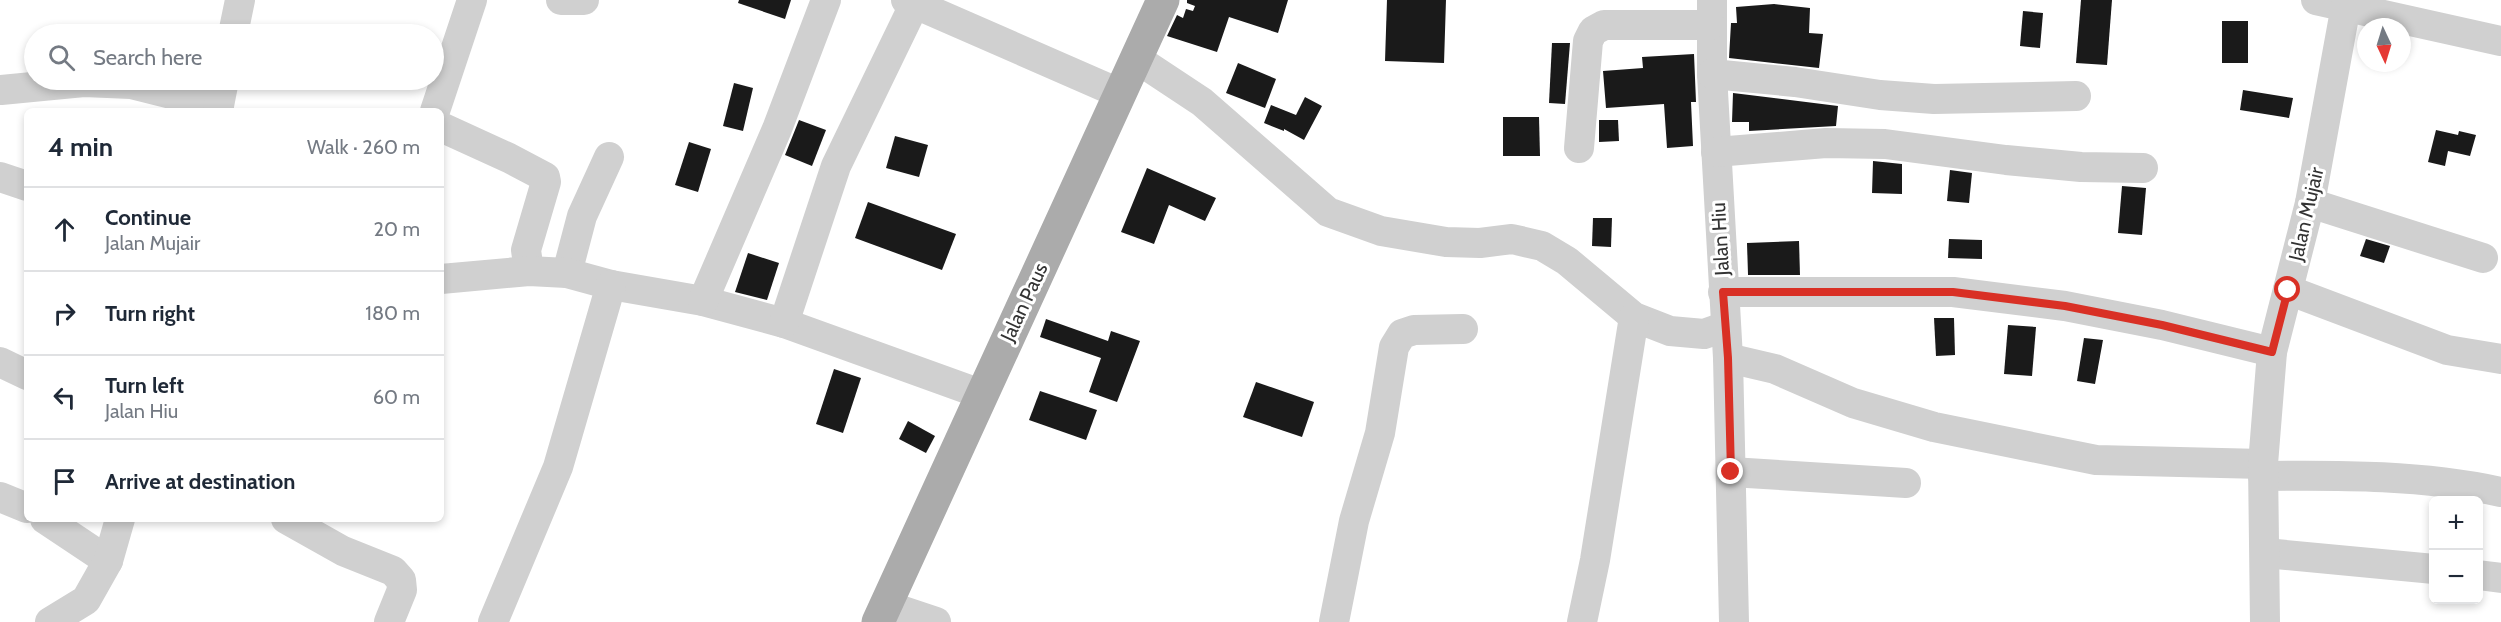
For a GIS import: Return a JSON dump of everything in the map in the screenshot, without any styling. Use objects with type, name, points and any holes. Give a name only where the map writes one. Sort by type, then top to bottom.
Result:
[{"type":"main road","name":"Jalan Paus","points":[[881,614],[1163,0]]},
{"type":"street","points":[[235,24],[240,0]]},
{"type":"street","points":[[444,84],[472,0]]},
{"type":"street","points":[[561,0],[584,0]]},
{"type":"street","points":[[703,301],[777,129],[826,0]]},
{"type":"street","points":[[2316,0],[2346,3],[2501,40]]},
{"type":"street","points":[[784,323],[836,166],[910,3],[1121,94]]},
{"type":"street","name":"Jalan Mujair","points":[[2265,622],[2263,470],[2272,352],[2310,203],[2346,3]]},
{"type":"street","points":[[1579,148],[1588,41],[1593,31],[1604,25],[1711,12]]},
{"type":"street","name":"Jalan Hiu","points":[[1711,12],[1712,74],[1728,358],[1734,622]]},
{"type":"street","points":[[1137,59],[1202,102],[1328,212],[1381,231],[1446,242],[1480,243],[1512,239],[1542,246],[1567,261],[1634,317],[1670,331],[1704,334],[1725,327]]},
{"type":"street","points":[[1712,74],[1795,82],[1880,95],[1934,99],[2076,96]]},
{"type":"street","points":[[1,90],[24,88]]},
{"type":"street","points":[[167,90],[221,99]]},
{"type":"street","points":[[436,108],[442,90]]},
{"type":"street","points":[[444,128],[545,177],[546,182],[526,250],[529,271]]},
{"type":"street","points":[[1716,152],[1826,143],[1885,144],[2081,167],[2143,168]]},
{"type":"street","points":[[567,273],[582,216],[609,157]]},
{"type":"street","points":[[0,177],[24,185]]},
{"type":"street","points":[[2310,203],[2483,258]]},
{"type":"street","points":[[444,279],[529,271],[567,273],[611,285],[703,301],[784,323],[981,394]]},
{"type":"street","points":[[493,622],[558,467],[611,285]]},
{"type":"street","points":[[2288,290],[2446,350],[2501,360]]},
{"type":"street","points":[[1723,292],[1953,292],[2065,306],[2162,325],[2272,352]]},
{"type":"street","points":[[1582,622],[1595,560],[1634,317]]},
{"type":"street","points":[[1334,622],[1354,521],[1380,433],[1394,347],[1402,334],[1414,330],[1463,329]]},
{"type":"street","points":[[1728,358],[1775,369],[1853,403],[1934,427],[2096,460],[2393,478],[2464,484],[2501,492]]},
{"type":"street","points":[[0,362],[24,374]]},
{"type":"street","points":[[1731,472],[1906,483]]},
{"type":"street","points":[[0,497],[24,507]]},
{"type":"street","points":[[50,522],[108,561]]},
{"type":"street","points":[[50,622],[86,600],[108,561],[119,522]]},
{"type":"street","points":[[292,522],[343,550],[393,572],[401,580],[402,590],[389,622]]},
{"type":"street","points":[[2265,553],[2429,569]]},
{"type":"street","points":[[2483,576],[2501,578]]},
{"type":"street","points":[[881,614],[936,622]]},
{"type":"building","points":[[739,0],[791,0],[785,19],[738,3]]},
{"type":"building","points":[[1187,0],[1288,0],[1278,33],[1229,17],[1217,52],[1167,36],[1177,15],[1183,18],[1186,9],[1193,11],[1195,6],[1187,3]]},
{"type":"building","points":[[1387,0],[1446,0],[1444,63],[1385,61]]},
{"type":"building","points":[[2081,0],[2112,0],[2107,65],[2076,63]]},
{"type":"building","points":[[1774,4],[1810,8],[1809,33],[1823,34],[1819,68],[1729,58],[1731,23],[1737,23],[1736,7]]},
{"type":"building","points":[[2023,11],[2043,13],[2040,48],[2020,46]]},
{"type":"building","points":[[2222,21],[2248,21],[2248,63],[2222,63]]},
{"type":"building","points":[[1552,43],[1570,43],[1565,104],[1549,103]]},
{"type":"building","points":[[1694,54],[1696,102],[1691,102],[1693,146],[1667,148],[1664,104],[1606,108],[1603,71],[1643,68],[1642,57]]},
{"type":"building","points":[[1238,63],[1276,79],[1265,108],[1226,93]]},
{"type":"building","points":[[734,83],[753,88],[743,131],[723,126]]},
{"type":"building","points":[[2243,90],[2293,98],[2289,118],[2240,110]]},
{"type":"building","points":[[1733,93],[1838,106],[1836,126],[1749,131],[1749,122],[1732,122]]},
{"type":"building","points":[[1305,97],[1322,106],[1304,140],[1284,129],[1284,131],[1264,123],[1271,105],[1296,115]]},
{"type":"building","points":[[1503,117],[1539,117],[1540,156],[1503,156]]},
{"type":"building","points":[[799,120],[826,130],[812,166],[785,155]]},
{"type":"building","points":[[1599,120],[1618,120],[1619,141],[1599,142]]},
{"type":"building","points":[[2436,130],[2458,135],[2459,131],[2476,135],[2470,156],[2448,151],[2445,166],[2428,162]]},
{"type":"building","points":[[895,136],[928,145],[919,177],[886,168]]},
{"type":"building","points":[[689,142],[711,149],[698,192],[675,185]]},
{"type":"building","points":[[1873,161],[1902,164],[1902,194],[1872,193]]},
{"type":"building","points":[[1147,168],[1216,198],[1205,221],[1169,205],[1154,244],[1121,232]]},
{"type":"building","points":[[1950,170],[1972,173],[1969,203],[1947,201]]},
{"type":"building","points":[[2122,186],[2146,188],[2142,235],[2118,233]]},
{"type":"building","points":[[868,202],[956,234],[942,270],[855,238]]},
{"type":"building","points":[[1593,218],[1612,218],[1611,247],[1592,246]]},
{"type":"building","points":[[1949,239],[1982,240],[1982,259],[1948,258]]},
{"type":"building","points":[[2366,239],[2390,246],[2384,263],[2360,256]]},
{"type":"building","points":[[1799,241],[1800,275],[1748,275],[1747,243]]},
{"type":"building","points":[[748,253],[779,263],[767,300],[735,292]]},
{"type":"building","points":[[1934,318],[1954,318],[1955,355],[1936,356]]},
{"type":"building","points":[[1046,319],[1108,341],[1111,331],[1140,341],[1117,402],[1089,392],[1101,358],[1040,337]]},
{"type":"building","points":[[2008,325],[2036,327],[2032,376],[2004,374]]},
{"type":"building","points":[[2084,338],[2103,340],[2095,384],[2077,381]]},
{"type":"building","points":[[834,369],[861,378],[843,433],[816,424]]},
{"type":"building","points":[[1256,382],[1314,402],[1302,437],[1243,417]]},
{"type":"building","points":[[1040,391],[1097,410],[1086,440],[1029,420]]},
{"type":"building","points":[[908,421],[935,436],[926,453],[899,439]]},
{"type":"route","points":[[1731,472],[1728,358],[1723,292],[1953,292],[2065,306],[2162,325],[2272,352],[2288,290]]}]
